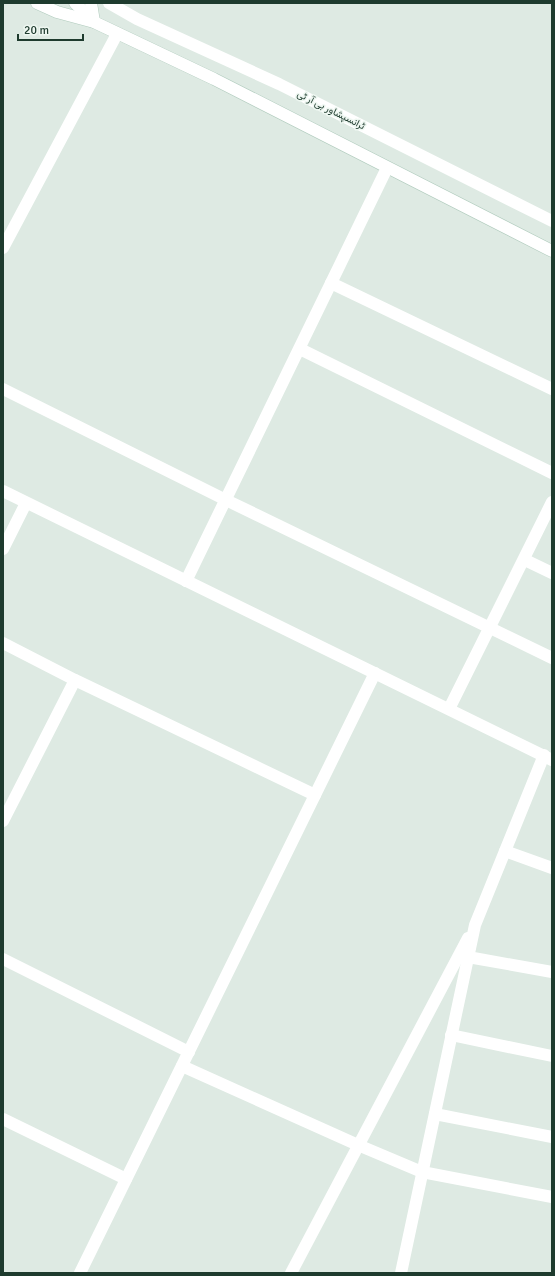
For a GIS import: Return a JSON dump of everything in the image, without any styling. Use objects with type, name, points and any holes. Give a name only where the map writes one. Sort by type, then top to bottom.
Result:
[{"type":"street","points":[[37,3],[57,12],[94,22],[214,79],[552,251]]},
{"type":"street","points":[[75,3],[94,22]]},
{"type":"street","points":[[91,3],[94,22]]},
{"type":"street","name":"ٹرانسپشاور بی آر ٹی","points":[[109,3],[137,19],[279,84],[552,221]]},
{"type":"street","points":[[3,248],[117,34]]},
{"type":"street","points":[[186,581],[387,168]]},
{"type":"street","points":[[331,283],[552,389]]},
{"type":"street","points":[[300,349],[552,473]]},
{"type":"street","points":[[3,389],[226,500],[552,658]]},
{"type":"street","points":[[3,491],[548,757],[505,851],[475,925],[291,1273]]},
{"type":"street","points":[[449,709],[525,560],[552,502]]},
{"type":"street","points":[[3,549],[26,503]]},
{"type":"street","points":[[525,560],[552,573]]},
{"type":"street","points":[[3,643],[75,680],[315,795]]},
{"type":"street","points":[[80,1273],[375,673]]},
{"type":"street","points":[[3,821],[8,798],[75,680]]},
{"type":"street","points":[[505,851],[552,868]]},
{"type":"street","points":[[401,1273],[475,925]]},
{"type":"street","points":[[468,957],[552,972]]},
{"type":"street","points":[[3,959],[189,1052]]},
{"type":"street","points":[[452,1035],[552,1056]]},
{"type":"street","points":[[182,1066],[422,1172],[552,1197]]},
{"type":"street","points":[[435,1114],[552,1137]]},
{"type":"street","points":[[3,1119],[126,1179]]}]
